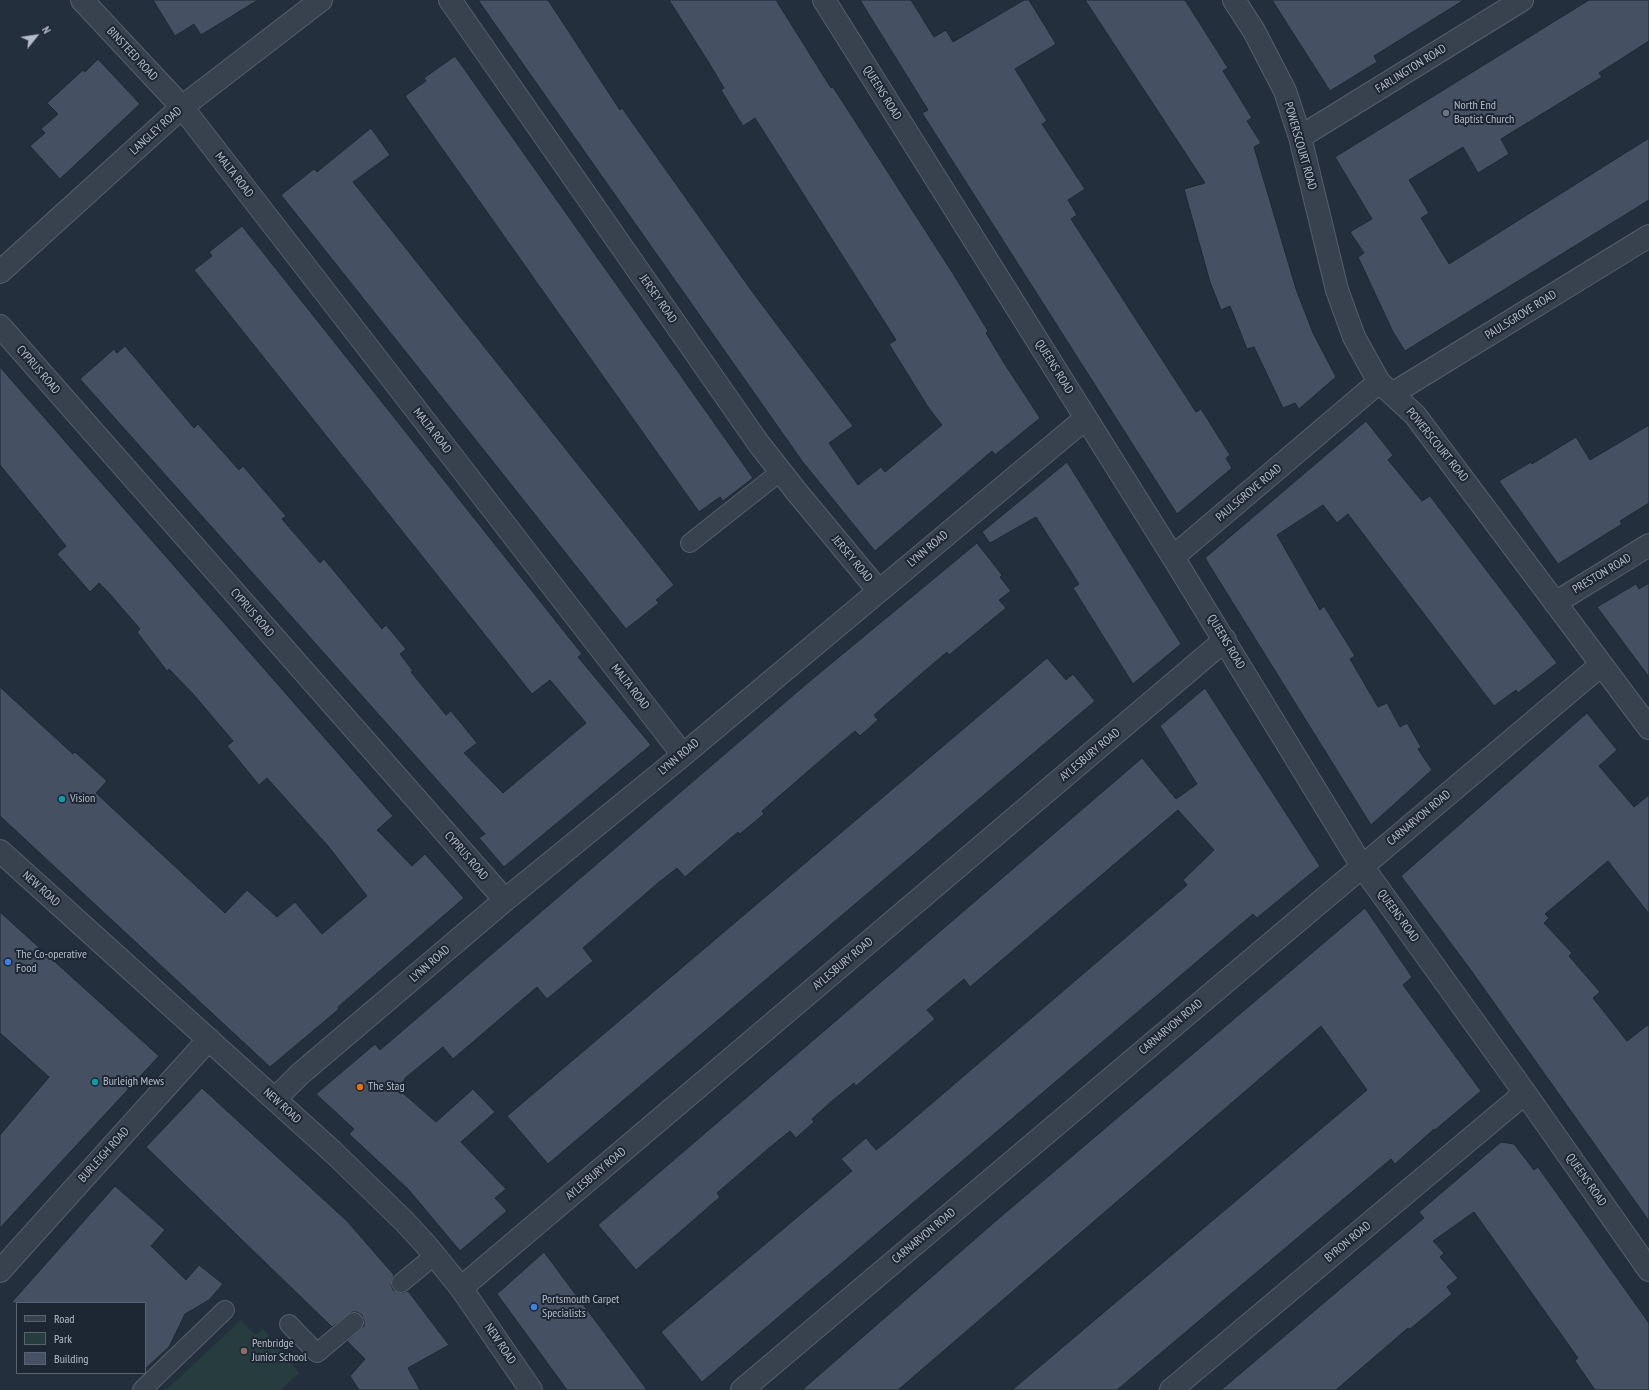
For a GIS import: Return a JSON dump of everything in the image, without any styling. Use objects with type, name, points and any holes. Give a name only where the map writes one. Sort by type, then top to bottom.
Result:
[{"type":"street","name":"BINSTEED ROAD","points":[[82,0],[182,107]]},
{"type":"street","name":"LANGLEY ROAD","points":[[0,272],[182,107],[321,0]]},
{"type":"street","name":"JERSEY ROAD","points":[[450,0],[759,444],[780,472],[878,590]]},
{"type":"street","name":"QUEENS ROAD","points":[[824,0],[1225,640],[1362,866],[1525,1093],[1649,1270]]},
{"type":"street","name":"POWERSCOURT ROAD","points":[[1234,0],[1254,31],[1284,91],[1300,137],[1338,290],[1354,337],[1385,388],[1415,415],[1443,451],[1649,728]]},
{"type":"street","name":"FARLINGTON ROAD","points":[[1300,137],[1522,0]]},
{"type":"street","name":"MALTA ROAD","points":[[182,107],[683,755]]},
{"type":"street","name":"PAULSGROVE ROAD","points":[[1173,557],[1385,388],[1649,236]]},
{"type":"street","name":"CYPRUS ROAD","points":[[0,326],[505,900]]},
{"type":"street","name":"LYNN ROAD","points":[[275,1099],[300,1074],[505,900],[683,755],[878,590],[1086,418]]},
{"type":"street","name":"PRESTON ROAD","points":[[1555,602],[1649,545]]},
{"type":"street","name":"AYLESBURY ROAD","points":[[462,1288],[1225,640]]},
{"type":"street","name":"CARNARVON ROAD","points":[[742,1390],[1601,665]]},
{"type":"street","name":"NEW ROAD","points":[[0,851],[209,1039],[369,1186],[435,1255],[462,1288],[531,1390]]},
{"type":"street","name":"BURLEIGH ROAD","points":[[0,1271],[209,1039]]},
{"type":"street","name":"BYRON ROAD","points":[[1171,1390],[1525,1093]]},
{"type":"lane","points":[[690,543],[780,472]]},
{"type":"lane","points":[[401,1283],[435,1255]]},
{"type":"lane","points":[[142,1390],[226,1310]]},
{"type":"lane","points":[[289,1324],[317,1353],[354,1322]]},
{"type":"green space","name":"Penbridge Junior School","points":[[241,1320],[255,1335],[263,1329],[299,1373],[281,1390],[166,1390]]},
{"type":"building","points":[[153,0],[258,0],[201,35],[194,24],[175,36]]},
{"type":"building","points":[[478,0],[548,0],[620,110],[622,108],[751,290],[853,426],[829,443],[858,485],[881,467],[885,472],[942,425],[928,407],[889,344],[896,340],[755,118],[743,126],[721,90],[724,88],[669,0],[776,0],[831,88],[833,87],[952,272],[988,331],[986,333],[1004,363],[1040,418],[995,455],[992,451],[875,551],[802,461]]},
{"type":"building","points":[[860,0],[911,0],[934,37],[946,30],[953,42],[1024,0],[1029,0],[1056,44],[1015,69],[1047,121],[1042,124],[1085,189],[1068,200],[1077,215],[1071,219],[1196,412],[1201,409],[1230,455],[1226,458],[1232,468],[1177,514],[922,113],[928,110]]},
{"type":"building","points":[[1085,0],[1185,0],[1228,68],[1223,71],[1252,118],[1247,121],[1261,143],[1254,147],[1296,289],[1313,333],[1336,377],[1299,409],[1295,403],[1283,408],[1254,347],[1247,349],[1230,306],[1221,310],[1210,282],[1184,189],[1205,183]]},
{"type":"building","points":[[1272,0],[1464,0],[1374,56],[1377,62],[1330,91]]},
{"type":"building","points":[[1589,0],[1649,0],[1649,41],[1599,73],[1602,77],[1501,139],[1509,154],[1478,173],[1463,147],[1409,180],[1429,213],[1421,218],[1449,264],[1649,138],[1649,200],[1405,351],[1393,332],[1358,257],[1364,253],[1350,232],[1372,219],[1335,157]]},
{"type":"building","points":[[455,56],[753,478],[723,501],[720,497],[699,512],[405,96],[426,81],[424,78]]},
{"type":"building","points":[[98,59],[140,104],[60,179],[30,146],[45,133],[41,129],[58,114],[47,103],[83,70],[85,72]]},
{"type":"building","points":[[371,128],[390,155],[353,182],[674,585],[656,600],[659,603],[626,629],[281,195],[314,169],[317,172]]},
{"type":"building","points":[[242,226],[582,654],[578,657],[651,745],[504,867],[479,838],[485,834],[80,379],[114,349],[117,353],[125,346],[194,428],[198,424],[239,470],[243,466],[286,516],[282,519],[320,563],[324,559],[382,629],[386,625],[406,649],[400,654],[413,671],[411,672],[446,715],[451,711],[477,743],[464,753],[503,793],[586,723],[550,680],[532,694],[194,270],[212,256],[209,252]]},
{"type":"building","points":[[0,367],[393,816],[377,830],[412,866],[425,854],[464,898],[338,1007],[339,1009],[270,1067],[0,816],[0,687],[73,754],[75,752],[107,781],[96,793],[225,913],[247,890],[277,917],[295,902],[322,934],[367,896],[328,846],[267,778],[259,785],[227,746],[233,741],[194,695],[169,669],[167,671],[137,632],[140,629],[109,593],[99,583],[90,592],[57,554],[66,546],[0,465]]},
{"type":"building","points":[[1366,421],[1393,455],[1388,460],[1422,501],[1430,496],[1557,663],[1518,693],[1516,690],[1494,706],[1348,514],[1337,523],[1323,505],[1277,535],[1320,610],[1324,606],[1355,656],[1350,659],[1378,707],[1387,703],[1400,727],[1407,723],[1421,747],[1418,749],[1432,770],[1371,825],[1205,558]]},
{"type":"building","points":[[1649,425],[1649,503],[1620,521],[1622,524],[1558,564],[1499,481],[1531,462],[1532,464],[1576,437],[1590,460]]},
{"type":"building","points":[[1067,462],[1181,644],[1133,684],[1073,588],[1079,584],[1036,517],[990,543],[982,532]]},
{"type":"building","points":[[977,543],[1002,575],[1000,577],[1011,591],[999,600],[1006,608],[949,655],[947,652],[921,674],[874,715],[878,720],[860,736],[855,731],[762,811],[764,814],[740,834],[738,832],[685,877],[677,868],[658,883],[583,948],[593,961],[547,999],[537,987],[453,1059],[443,1047],[396,1087],[436,1122],[473,1089],[495,1112],[461,1142],[506,1189],[495,1198],[507,1211],[460,1251],[408,1189],[349,1134],[354,1129],[316,1094],[375,1044],[380,1050],[810,681]]},
{"type":"building","points":[[1649,583],[1649,677],[1597,607],[1636,584],[1639,589]]},
{"type":"building","points":[[1047,658],[1066,680],[1073,674],[1095,701],[548,1164],[507,1116]]},
{"type":"building","points":[[1205,688],[1320,866],[1257,918],[1253,914],[702,1382],[661,1332],[852,1171],[841,1159],[866,1138],[876,1150],[896,1134],[1187,885],[1183,880],[1214,850],[1178,810],[970,987],[964,979],[927,1010],[935,1019],[856,1086],[854,1083],[832,1101],[812,1119],[814,1122],[796,1138],[790,1131],[769,1148],[717,1193],[720,1197],[636,1270],[598,1225],[1142,758],[1176,799],[1197,784],[1160,726]]},
{"type":"building","points":[[1587,713],[1617,750],[1599,766],[1634,807],[1649,795],[1649,914],[1608,861],[1545,914],[1549,918],[1544,923],[1572,953],[1569,956],[1600,992],[1593,998],[1627,1041],[1649,1024],[1649,1221],[1470,969],[1401,876]]},
{"type":"building","points":[[1365,908],[1412,977],[1403,985],[1481,1091],[1435,1130],[1434,1129],[1395,1164],[1391,1159],[1117,1390],[1012,1390],[1367,1090],[1321,1026],[898,1390],[802,1390],[998,1219]]},
{"type":"building","points":[[0,912],[159,1056],[0,1228],[0,1135],[49,1077],[0,1033]]},
{"type":"building","points":[[202,1088],[347,1221],[394,1275],[391,1284],[393,1290],[402,1293],[408,1291],[449,1345],[408,1368],[420,1390],[359,1390],[350,1376],[365,1359],[347,1341],[364,1326],[362,1315],[357,1312],[352,1312],[332,1327],[146,1147]]},
{"type":"building","points":[[1501,1142],[1514,1144],[1534,1170],[1538,1167],[1649,1323],[1649,1390],[1595,1390],[1575,1361],[1578,1358],[1474,1212],[1433,1241],[1444,1253],[1440,1257],[1458,1278],[1447,1287],[1452,1294],[1410,1329],[1408,1328],[1336,1390],[1221,1390],[1424,1218],[1419,1212]]},
{"type":"building","points":[[115,1186],[165,1230],[151,1246],[186,1280],[199,1265],[223,1284],[209,1300],[185,1314],[169,1347],[146,1368],[146,1302],[11,1303]]},
{"type":"building","points":[[544,1252],[647,1390],[567,1390],[497,1294]]},
{"type":"place","name":"North End Baptist Church","points":[[1446,113]]},
{"type":"place","name":"Vision","points":[[62,799]]},
{"type":"place","name":"The Co-operative Food","points":[[8,962]]},
{"type":"place","name":"Burleigh Mews","points":[[95,1082]]},
{"type":"place","name":"The Stag","points":[[360,1087]]},
{"type":"place","name":"Portsmouth Carpet Specialists","points":[[534,1307]]},
{"type":"place","name":"Penbridge Junior School","points":[[244,1351]]}]
